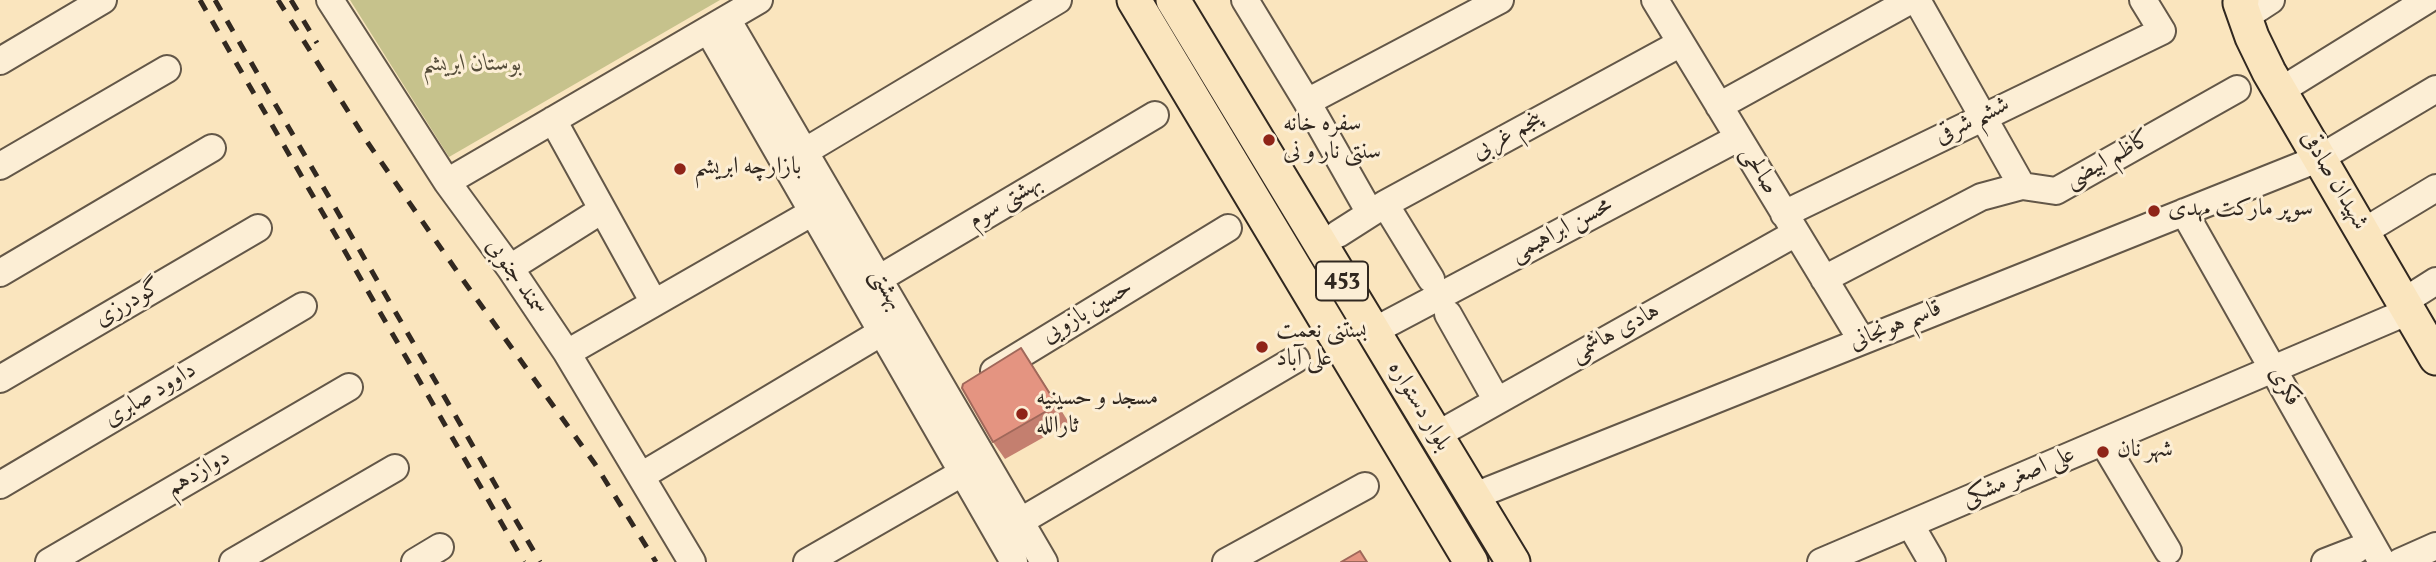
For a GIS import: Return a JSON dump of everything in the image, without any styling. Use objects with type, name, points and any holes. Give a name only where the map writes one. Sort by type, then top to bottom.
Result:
[{"type":"main road","name":"بلوار دستواره","points":[[1134,0],[1471,562]]},
{"type":"main road","name":"بلوار دستواره","points":[[1173,0],[1513,562]]},
{"type":"main road","name":"شهیدان صادقی","points":[[2253,6],[2252,37],[2280,92],[2436,358]]},
{"type":"street","points":[[0,61],[103,0]]},
{"type":"street","name":"سمند جنوبی","points":[[330,0],[447,182],[510,268],[567,353],[692,562]]},
{"type":"street","points":[[447,182],[760,0]]},
{"type":"street","points":[[804,152],[1058,0]]},
{"type":"street","points":[[1307,102],[1500,0]]},
{"type":"street","points":[[1719,107],[1911,0]]},
{"type":"street","points":[[1917,0],[2022,186]]},
{"type":"street","name":"ششم شرقی","points":[[1790,224],[1983,117],[2162,31],[2143,0]]},
{"type":"street","points":[[2280,92],[2427,0]]},
{"type":"street","points":[[1255,3],[1307,102],[1378,209],[1431,279]]},
{"type":"street","name":"صالحی","points":[[1664,3],[1681,43],[1862,341]]},
{"type":"street","points":[[718,24],[813,212],[868,285],[881,332],[962,473],[1009,528],[1014,562]]},
{"type":"street","name":"بهشتی","points":[[718,24],[804,152],[868,285],[949,398],[1009,528],[1044,562]]},
{"type":"street","name":"پنجم غربی","points":[[1338,234],[1378,209],[1681,43]]},
{"type":"street","points":[[0,166],[167,69]]},
{"type":"street","name":"کاظم ابیضی","points":[[1824,279],[1980,197],[2022,186],[2056,191],[2237,89]]},
{"type":"street","name":"قاسم هونجانی","points":[[1472,497],[2320,158],[2436,89]]},
{"type":"street","name":"بهشتی سوم","points":[[868,285],[1155,115]]},
{"type":"street","points":[[553,120],[653,301]]},
{"type":"street","name":"محسن ابراهیمی","points":[[1387,324],[1738,138]]},
{"type":"street","points":[[0,273],[212,148]]},
{"type":"street","points":[[2363,232],[2436,188]]},
{"type":"street","points":[[510,268],[602,210]]},
{"type":"street","points":[[567,353],[653,301],[813,212]]},
{"type":"street","name":"فکری","points":[[2184,212],[2382,562]]},
{"type":"street","name":"هادی هاشمی","points":[[1435,436],[1790,224]]},
{"type":"street","name":"گودرزی","points":[[0,379],[258,228]]},
{"type":"street","name":"حسین بازویی","points":[[949,398],[1228,228]]},
{"type":"street","name":"علی اصغر مشکی","points":[[1839,559],[1910,524],[2273,369],[2406,307],[2436,281]]},
{"type":"street","name":"داوود صابری","points":[[0,485],[303,306]]},
{"type":"street","points":[[1448,314],[1497,401]]},
{"type":"street","points":[[641,476],[881,332]]},
{"type":"street","points":[[1009,528],[1296,359]]},
{"type":"street","name":"دوازدهم","points":[[49,562],[349,387]]},
{"type":"street","points":[[2103,442],[2168,551]]},
{"type":"street","points":[[233,562],[395,468]]},
{"type":"street","points":[[807,562],[962,473]]},
{"type":"street","points":[[1226,562],[1364,486]]},
{"type":"street","points":[[1443,515],[1451,562]]},
{"type":"street","points":[[1910,524],[1932,562]]},
{"type":"street","points":[[2400,562],[2436,546]]},
{"type":"street","points":[[415,562],[440,547]]},
{"type":"street","points":[[2325,562],[2356,550]]},
{"type":"green space","name":"بوستان ابریشم","points":[[350,0],[720,0],[449,157]]},
{"type":"building","name":"مسجد و حسینیه ثارالله","points":[[1021,348],[1057,405],[993,442],[962,388],[963,384]]},
{"type":"building","points":[[1360,551],[1367,562],[1341,562]]},
{"type":"railway","points":[[200,0],[524,562]]},
{"type":"railway","points":[[215,0],[540,562]]},
{"type":"railway","points":[[278,0],[368,143],[595,464],[656,562]]},
{"type":"railway","points":[[291,0],[317,43]]},
{"type":"place","name":"سفره خانه سنتی نار و نی","points":[[1269,140]]},
{"type":"place","name":"بازارچه ابریشم","points":[[680,169]]},
{"type":"place","name":"سوپر مارکت مهدی","points":[[2154,211]]},
{"type":"place","name":"بستنی نعمت علی آباد","points":[[1262,347]]},
{"type":"place","name":"مسجد و حسینیه ثارالله","points":[[1022,414]]},
{"type":"place","name":"شهر نان","points":[[2103,452]]}]
